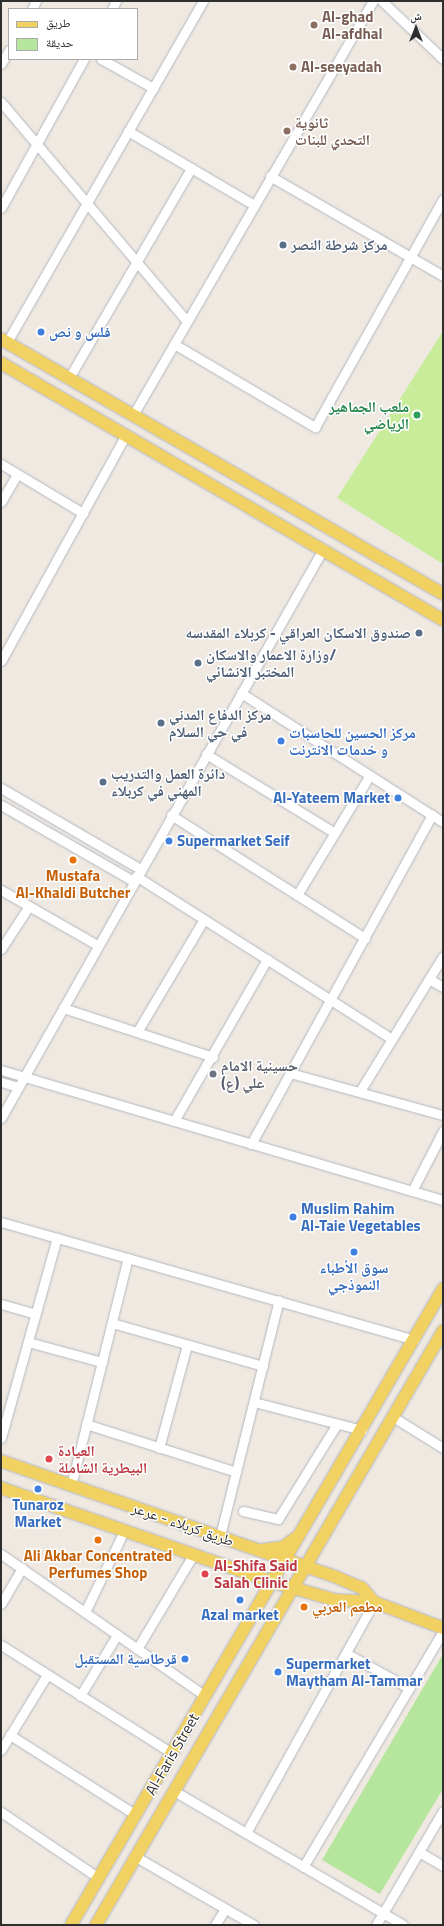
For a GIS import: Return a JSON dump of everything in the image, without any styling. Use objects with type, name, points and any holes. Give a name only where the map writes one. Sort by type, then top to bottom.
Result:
[{"type":"main road","points":[[4,341],[443,594]]},
{"type":"main road","points":[[1,363],[443,620]]},
{"type":"main road","points":[[238,500],[247,494],[249,483]]},
{"type":"main road","points":[[264,515],[266,502],[274,497]]},
{"type":"main road","name":"Al-Faris Street","points":[[71,1925],[362,1430],[443,1289]]},
{"type":"main road","name":"Al-Faris Street","points":[[96,1925],[443,1330]]},
{"type":"main road","name":"طريق كربلاء - عرعر","points":[[1,1461],[306,1566],[362,1588],[374,1602]]},
{"type":"main road","name":"طريق كربلاء - عرعر","points":[[1,1488],[272,1582],[356,1603],[374,1602]]},
{"type":"main road","points":[[325,1493],[326,1506],[334,1509],[342,1505]]},
{"type":"main road","points":[[255,1549],[283,1546],[302,1532]]},
{"type":"main road","points":[[251,1575],[260,1587],[259,1604]]},
{"type":"main road","points":[[374,1602],[443,1628]]},
{"type":"main road","points":[[252,1615],[267,1613],[271,1622],[270,1628]]},
{"type":"street","points":[[4,341],[87,203],[203,1]]},
{"type":"street","points":[[133,415],[270,176],[373,1]]},
{"type":"street","points":[[382,1],[443,59]]},
{"type":"street","points":[[1,64],[8,52]]},
{"type":"street","points":[[1,208],[83,60]]},
{"type":"street","points":[[103,60],[153,88]]},
{"type":"street","points":[[1,102],[187,321]]},
{"type":"street","points":[[128,131],[254,205]]},
{"type":"street","points":[[68,378],[191,168]]},
{"type":"street","points":[[270,176],[443,276]]},
{"type":"street","points":[[174,344],[315,428],[412,259],[443,200]]},
{"type":"street","points":[[1,660],[126,436]]},
{"type":"street","points":[[1,464],[83,513]]},
{"type":"street","points":[[1,502],[17,474]]},
{"type":"street","points":[[1,1118],[136,875],[323,549]]},
{"type":"street","points":[[241,693],[443,822]]},
{"type":"street","points":[[206,754],[335,833]]},
{"type":"street","points":[[297,895],[370,775]]},
{"type":"street","points":[[1,788],[125,860],[136,875],[392,1039]]},
{"type":"street","points":[[1,804],[117,872],[136,875]]},
{"type":"street","points":[[171,815],[365,938]]},
{"type":"street","points":[[252,1144],[432,815]]},
{"type":"street","points":[[117,872],[124,870],[125,860]]},
{"type":"street","points":[[1,890],[97,946]]},
{"type":"street","points":[[1,949],[29,906]]},
{"type":"street","points":[[137,1032],[204,919]]},
{"type":"street","points":[[360,1091],[443,956]]},
{"type":"street","points":[[174,1121],[213,1057],[267,959]]},
{"type":"street","points":[[429,979],[443,987]]},
{"type":"street","points":[[62,1008],[213,1057]]},
{"type":"street","points":[[1,1070],[443,1200]]},
{"type":"street","points":[[290,1073],[443,1115]]},
{"type":"street","points":[[1,1082],[18,1087]]},
{"type":"street","points":[[412,1191],[443,1131]]},
{"type":"street","points":[[1,1222],[279,1300],[414,1340]]},
{"type":"street","points":[[1,1438],[57,1238]]},
{"type":"street","points":[[71,1486],[128,1258]]},
{"type":"street","points":[[220,1536],[279,1300]]},
{"type":"street","points":[[1,1304],[36,1314]]},
{"type":"street","points":[[112,1323],[262,1366]]},
{"type":"street","points":[[28,1342],[102,1362]]},
{"type":"street","points":[[160,1448],[187,1344]]},
{"type":"street","points":[[254,1402],[362,1430]]},
{"type":"street","points":[[393,1417],[443,1448]]},
{"type":"street","points":[[86,1424],[236,1472]]},
{"type":"street","points":[[242,1511],[278,1520],[337,1424]]},
{"type":"street","points":[[85,1612],[124,1531]]},
{"type":"street","points":[[1,1554],[205,1696]]},
{"type":"street","points":[[137,1649],[193,1555]]},
{"type":"street","points":[[1,1604],[22,1568]]},
{"type":"street","points":[[246,1833],[374,1602]]},
{"type":"street","points":[[303,1867],[443,1631]]},
{"type":"street","points":[[80,1696],[117,1635]]},
{"type":"street","points":[[1,1645],[172,1753]]},
{"type":"street","points":[[346,1653],[410,1688]]},
{"type":"street","points":[[1,1750],[47,1675]]},
{"type":"street","points":[[10,1734],[136,1815]]},
{"type":"street","points":[[174,1791],[402,1925]]},
{"type":"street","points":[[1,1812],[99,1878]]},
{"type":"street","points":[[376,1925],[443,1812]]},
{"type":"street","points":[[419,1852],[443,1866]]},
{"type":"street","points":[[136,1856],[254,1925]]},
{"type":"street","points":[[215,1925],[225,1909]]},
{"type":"green space","name":"ملعب الجماهير الرياضي","points":[[443,331],[443,564],[337,498]]},
{"type":"green space","points":[[443,1654],[443,1789],[380,1894],[322,1860]]},
{"type":"place","name":"Al-ghad Al-afdhal","points":[[314,25]]},
{"type":"place","name":"Al-seeyadah","points":[[293,67]]},
{"type":"place","name":"ثانوية التحدي للبنات","points":[[287,131]]},
{"type":"place","name":"مركز شرطة النصر","points":[[283,245]]},
{"type":"place","name":"فلس و نص","points":[[41,332]]},
{"type":"place","name":"ملعب الجماهير الرياضي","points":[[417,415]]},
{"type":"place","name":"صندوق الاسكان العراقي - كربلاء المقدسه","points":[[419,633]]},
{"type":"place","name":"وزارة الاعمار والاسكان/ المختبر الانشائي","points":[[198,663]]},
{"type":"place","name":"مركز الدفاع المدني في حي السلام","points":[[161,723]]},
{"type":"place","name":"مركز الحسين للحاسبات و خدمات الانترنت","points":[[281,741]]},
{"type":"place","name":"دائرة العمل والتدريب المهني في كربلاء","points":[[103,782]]},
{"type":"place","name":"Al-Yateem Market","points":[[398,798]]},
{"type":"place","name":"Supermarket Seif","points":[[169,841]]},
{"type":"place","name":"Mustafa Al-Khaldi Butcher","points":[[73,860]]},
{"type":"place","name":"حسينية الامام علي (ع)","points":[[213,1074]]},
{"type":"place","name":"Muslim Rahim Al-Taie Vegetables","points":[[293,1217]]},
{"type":"place","name":"سوق الأطباء النموذجي","points":[[354,1252]]},
{"type":"place","name":"العيادة البيطرية الشاملة","points":[[49,1459]]},
{"type":"place","name":"Tunaroz Market","points":[[38,1489]]},
{"type":"place","name":"Ali Akbar Concentrated Perfumes Shop","points":[[98,1540]]},
{"type":"place","name":"Al-Shifa Said Salah Clinic","points":[[205,1574]]},
{"type":"place","name":"Azal market","points":[[240,1600]]},
{"type":"place","name":"مطعم العربي","points":[[304,1607]]},
{"type":"place","name":"قرطاسية المستقبل","points":[[185,1659]]},
{"type":"place","name":"Supermarket Maytham Al-Tammar","points":[[278,1672]]}]
